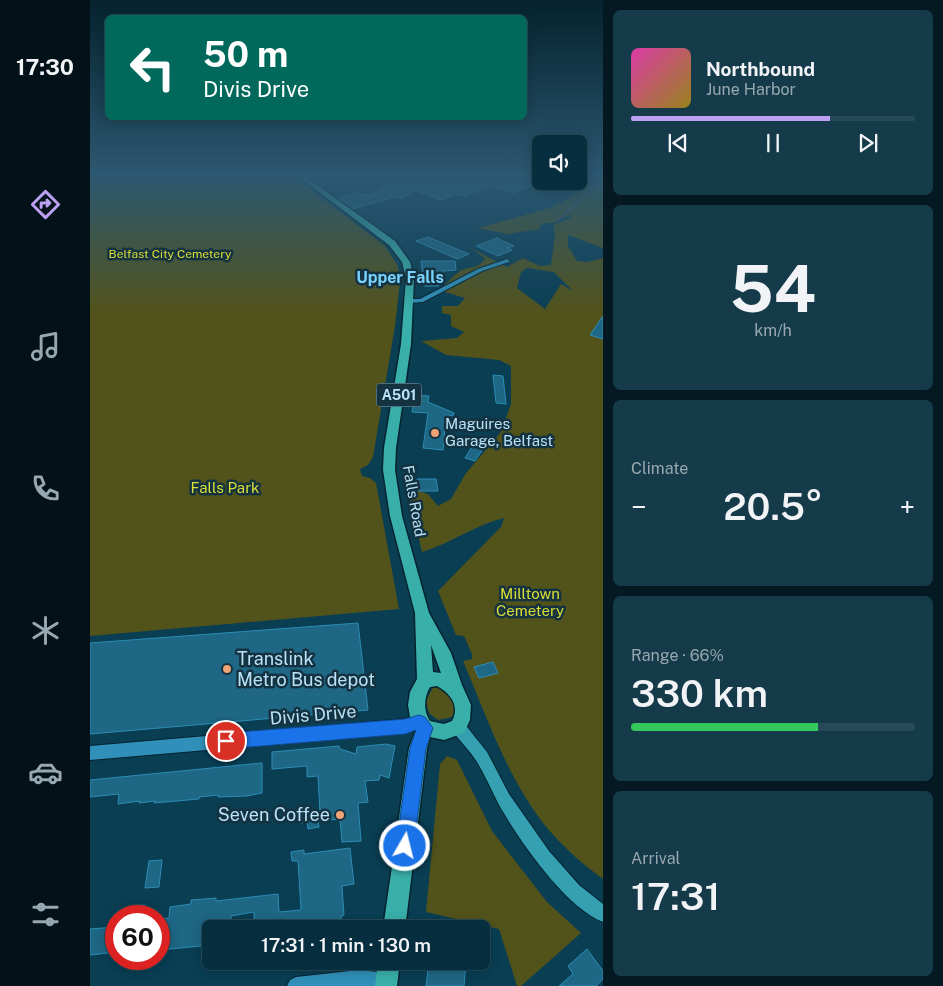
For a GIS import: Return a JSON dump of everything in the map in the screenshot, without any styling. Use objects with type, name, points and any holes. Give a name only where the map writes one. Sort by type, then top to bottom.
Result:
[{"type":"main road","name":"Falls Road","points":[[364,221],[397,248],[410,271],[406,344],[390,448],[389,470],[396,516],[422,613],[426,680]]},
{"type":"main road","name":"Falls Road","points":[[422,613],[436,637],[454,687]]},
{"type":"main road","points":[[426,680],[438,679],[454,687]]},
{"type":"main road","name":"A501","points":[[395,920],[422,725],[416,715],[418,693],[426,680]]},
{"type":"main road","name":"A501","points":[[454,687],[461,697],[464,711],[458,727]]},
{"type":"main road","points":[[422,725],[444,732],[458,727],[482,757],[504,799],[543,857],[572,890],[603,914]]},
{"type":"street","points":[[409,301],[421,301],[480,270],[507,261]]},
{"type":"street","name":"Divis Drive","points":[[90,753],[422,725]]},
{"type":"street","points":[[296,986],[387,976]]},
{"type":"green space","name":"Falls Park","points":[[90,221],[352,221],[385,246],[398,266],[400,282],[395,326],[373,457],[368,465],[360,469],[362,476],[370,478],[376,483],[399,609],[90,636]]},
{"type":"green space","name":"Milltown Cemetery","points":[[503,221],[557,221],[542,223],[539,229],[508,234],[478,228]]},
{"type":"green space","name":"Milltown Cemetery","points":[[563,221],[603,221],[603,248],[568,235],[568,246],[577,261],[587,262],[603,258],[603,879],[576,858],[549,830],[518,785],[494,736],[463,661],[472,659],[472,654],[464,636],[456,635],[438,591],[501,527],[504,518],[483,525],[422,552],[407,487],[428,494],[438,506],[451,499],[466,473],[501,432],[511,404],[511,366],[499,360],[446,355],[421,341],[457,338],[464,332],[451,326],[451,315],[442,313],[442,306],[458,306],[465,298],[445,292],[444,285],[463,269],[477,266],[483,262],[485,258],[469,247],[507,267],[523,258],[540,266],[551,265],[555,234],[553,225]],"holes":[[[527,268],[554,272],[573,291],[561,284],[545,309],[517,288],[521,272]]]},
{"type":"green space","points":[[433,687],[443,687],[451,697],[455,709],[452,717],[438,720],[429,713],[426,701]]},
{"type":"green space","points":[[447,756],[457,760],[492,831],[547,902],[581,933],[521,986],[517,986],[499,929],[490,927],[490,920],[460,920],[426,912],[440,764]]},
{"type":"building","points":[[428,237],[469,254],[457,259],[416,241]]},
{"type":"building","points":[[497,238],[514,246],[507,248],[512,250],[498,256],[476,246]]},
{"type":"building","points":[[421,261],[455,261],[456,270],[443,271],[444,279],[438,280],[439,286],[424,286]]},
{"type":"building","points":[[603,316],[603,339],[590,335]]},
{"type":"building","points":[[493,375],[503,376],[506,404],[496,403]]},
{"type":"building","name":"Maguires Garage, Belfast","points":[[415,395],[429,396],[428,402],[454,413],[453,416],[446,415],[443,450],[423,448],[428,413],[412,412]]},
{"type":"building","points":[[475,442],[485,446],[475,461],[465,458]]},
{"type":"building","points":[[417,479],[436,479],[438,491],[419,491]]},
{"type":"building","name":"Translink Metro Bus depot","points":[[358,623],[368,710],[90,734],[90,643]]},
{"type":"building","points":[[493,662],[498,673],[479,678],[474,667]]},
{"type":"building","points":[[386,744],[395,746],[389,778],[380,775],[379,780],[365,781],[368,802],[358,803],[361,841],[342,842],[340,819],[318,821],[319,827],[308,829],[307,822],[300,823],[299,816],[320,812],[318,776],[307,777],[307,766],[272,769],[272,752],[339,746],[340,749],[356,754],[357,747]]},
{"type":"building","points":[[262,763],[262,793],[247,796],[218,797],[218,795],[199,797],[199,799],[154,803],[155,801],[139,803],[140,801],[118,804],[119,794],[90,797],[90,780]]},
{"type":"building","points":[[350,848],[354,884],[342,886],[344,915],[341,916],[341,920],[254,920],[254,912],[231,916],[231,920],[202,920],[202,946],[170,949],[170,907],[191,904],[191,900],[216,898],[216,901],[278,894],[279,912],[301,910],[298,861],[292,861],[291,852],[304,850],[304,854]]},
{"type":"building","points":[[162,860],[159,887],[145,888],[149,861]]},
{"type":"building","points":[[105,928],[105,953],[90,955],[90,929]]},
{"type":"building","points":[[587,949],[603,971],[603,979],[596,986],[559,986],[573,974],[568,966]]},
{"type":"building","points":[[428,970],[465,970],[464,986],[426,986]]},
{"type":"place","name":"Maguires Garage, Belfast","points":[[435,433]]},
{"type":"place","name":"Translink Metro Bus depot","points":[[227,669]]},
{"type":"place","name":"Seven Coffee","points":[[340,815]]},
{"type":"district","name":"Upper Falls","points":[[400,277]]},
{"type":"route","points":[[226,741],[405,726],[419,722],[425,728],[418,748],[405,846]]},
{"type":"park label","name":"Belfast City Cemetery","points":[[170,254]]}]
